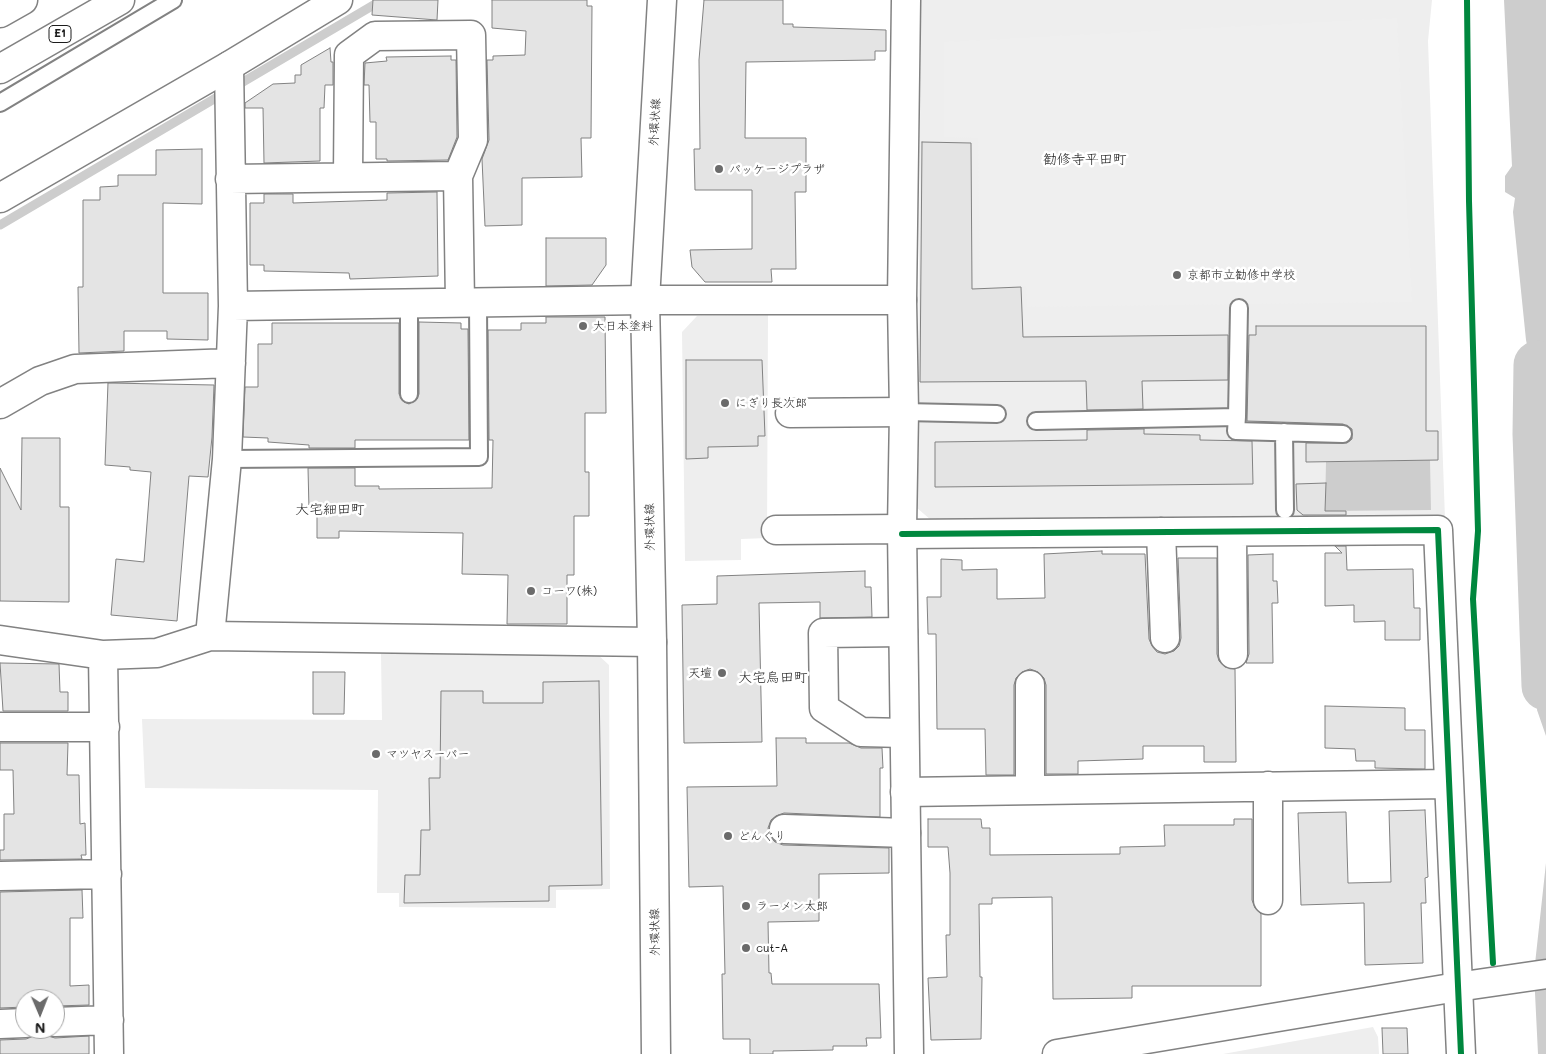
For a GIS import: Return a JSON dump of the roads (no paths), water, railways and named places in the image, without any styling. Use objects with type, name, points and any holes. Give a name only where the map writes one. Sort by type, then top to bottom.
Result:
[{"type":"main road","points":[[0,13],[23,0]]},
{"type":"main road","name":"E1","points":[[0,69],[120,0]]},
{"type":"main road","points":[[0,198],[229,66],[338,0]]},
{"type":"main road","name":"外環状線","points":[[656,1054],[652,642],[645,300],[662,0]]},
{"type":"main road","points":[[906,0],[902,300],[904,412],[902,532],[910,1054]]},
{"type":"main road","points":[[348,176],[349,55],[375,36],[471,34],[473,140],[458,176],[469,303]]},
{"type":"main road","points":[[210,636],[228,458],[233,306],[229,66]]},
{"type":"main road","points":[[230,179],[458,176]]},
{"type":"main road","points":[[233,306],[645,300],[902,300]]},
{"type":"main road","points":[[0,404],[40,381],[75,369],[231,363]]},
{"type":"main road","points":[[790,413],[904,412]]},
{"type":"main road","points":[[776,530],[902,532],[1438,530],[1461,1054]]},
{"type":"main road","points":[[1161,532],[1165,638]]},
{"type":"main road","points":[[1232,532],[1233,654]]},
{"type":"main road","points":[[903,632],[823,632],[824,708],[861,732],[904,733]]},
{"type":"main road","points":[[0,640],[104,655],[157,653],[210,636],[652,642]]},
{"type":"main road","points":[[104,655],[109,1054]]},
{"type":"main road","points":[[1030,685],[1030,790]]},
{"type":"main road","points":[[0,727],[105,727]]},
{"type":"main road","points":[[905,792],[1448,784]]},
{"type":"main road","points":[[1268,786],[1268,900]]},
{"type":"main road","points":[[784,830],[906,833]]},
{"type":"main road","points":[[0,876],[107,874]]},
{"type":"main road","points":[[1057,1054],[1457,987],[1546,974]]},
{"type":"main road","points":[[65,1022],[109,1020]]},
{"type":"main road","points":[[0,1024],[15,1023]]},
{"type":"lane","points":[[0,103],[172,0]]},
{"type":"lane","points":[[409,303],[409,394]]},
{"type":"lane","points":[[228,458],[479,457],[469,303]]},
{"type":"lane","points":[[1239,308],[1236,431],[1343,434]]},
{"type":"lane","points":[[904,412],[997,414]]},
{"type":"lane","points":[[1036,421],[1237,417]]},
{"type":"lane","points":[[1284,432],[1285,510]]},
{"type":"waterway","points":[[0,225],[382,0]]},
{"type":"waterway","points":[[1538,365],[1537,434],[1546,686]]},
{"type":"place","name":"パッケージプラザ","points":[[719,169]]},
{"type":"place","name":"京都市立勧修中学校","points":[[1177,275]]},
{"type":"place","name":"大日本塗料","points":[[583,326]]},
{"type":"place","name":"にぎり長次郎","points":[[725,403]]},
{"type":"place","name":"コーワ(株)","points":[[531,591]]},
{"type":"place","name":"天壇","points":[[722,673]]},
{"type":"place","name":"マツヤスーパー","points":[[376,754]]},
{"type":"place","name":"どんぐり","points":[[728,836]]},
{"type":"place","name":"ラーメン太郎","points":[[746,906]]},
{"type":"place","name":"cut-A","points":[[746,948]]},
{"type":"district","name":"勧修寺平田町","points":[[1085,160]]},
{"type":"district","name":"大宅細田町","points":[[330,510]]},
{"type":"district","name":"大宅烏田町","points":[[773,678]]}]
